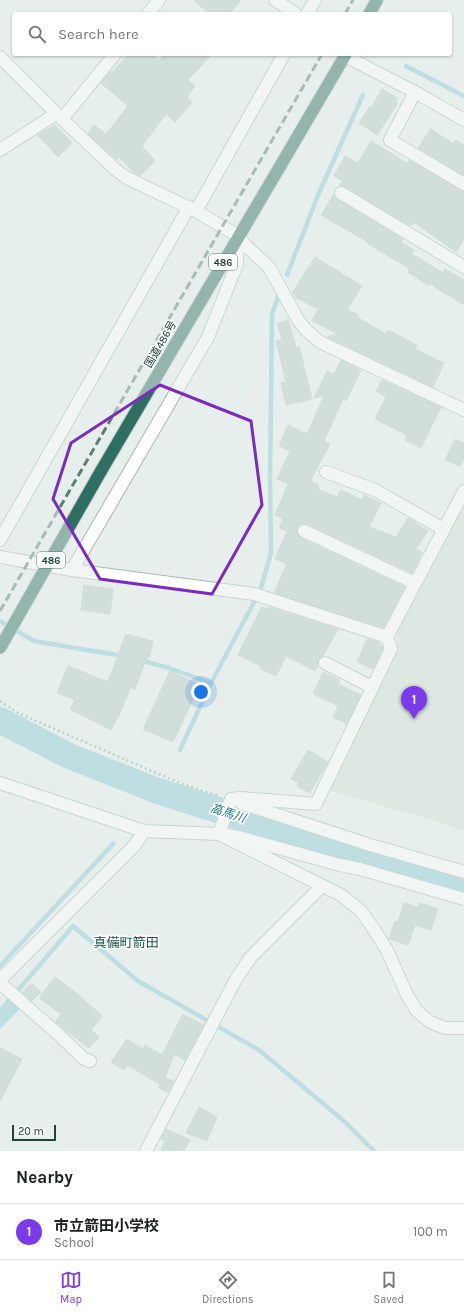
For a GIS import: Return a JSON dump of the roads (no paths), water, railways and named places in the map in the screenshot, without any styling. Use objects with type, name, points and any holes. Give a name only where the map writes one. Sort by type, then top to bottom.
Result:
[{"type":"highway","points":[[370,12],[377,0]]},
{"type":"highway","name":"国道486号","points":[[0,648],[238,236],[345,56]]},
{"type":"street","points":[[150,12],[159,0]]},
{"type":"street","points":[[275,0],[293,12]]},
{"type":"street","points":[[308,12],[315,0]]},
{"type":"street","points":[[0,150],[59,117],[113,56]]},
{"type":"street","points":[[0,540],[192,209],[283,56]]},
{"type":"street","points":[[348,56],[464,120]]},
{"type":"street","points":[[0,57],[59,117],[116,170],[133,181],[192,209],[238,236],[246,246],[269,267],[298,320],[307,331],[320,342],[464,410]]},
{"type":"street","points":[[415,92],[390,140],[464,184]]},
{"type":"street","points":[[341,193],[464,267]]},
{"type":"street","points":[[72,570],[208,337],[237,264],[238,236]]},
{"type":"street","points":[[326,472],[375,490],[443,529]]},
{"type":"street","points":[[220,830],[229,803],[241,798],[316,804],[391,649],[387,637],[464,491]]},
{"type":"street","points":[[304,531],[415,583]]},
{"type":"street","points":[[0,557],[72,570],[258,595],[387,637]]},
{"type":"street","points":[[325,663],[372,687]]},
{"type":"street","points":[[0,783],[144,831],[220,830],[239,837],[340,865],[360,869],[464,899]]},
{"type":"street","points":[[229,803],[464,872]]},
{"type":"street","points":[[220,830],[341,895],[361,911],[387,950],[407,995],[417,1011],[430,1022],[445,1028],[464,1028]]},
{"type":"street","points":[[90,1061],[84,1059],[0,982],[134,845],[144,831]]},
{"type":"street","points":[[146,1151],[235,981],[250,958],[322,886]]},
{"type":"water","points":[[8,998],[20,1009],[0,1029],[0,1008]]},
{"type":"waterway","points":[[406,66],[464,96]]},
{"type":"waterway","points":[[287,275],[318,195],[363,95]]},
{"type":"waterway","points":[[180,750],[211,683],[260,591],[271,553],[270,477],[272,314],[278,297]]},
{"type":"waterway","points":[[0,621],[34,641],[123,656]]},
{"type":"waterway","points":[[140,660],[169,668],[211,683]]},
{"type":"waterway","name":"高馬川","points":[[0,720],[69,756],[155,790],[423,876],[464,886]]},
{"type":"waterway","name":"高馬川","points":[[151,796],[158,785]]},
{"type":"waterway","points":[[0,966],[113,844]]},
{"type":"waterway","points":[[14,995],[73,926],[138,981],[259,1050],[344,1121],[374,1151]]},
{"type":"railway","points":[[346,12],[353,0]]},
{"type":"railway","points":[[0,611],[321,56]]},
{"type":"place","name":"市立箭田小学校","points":[[414,719]]},
{"type":"district","name":"真備町箭田","points":[[126,942]]}]
